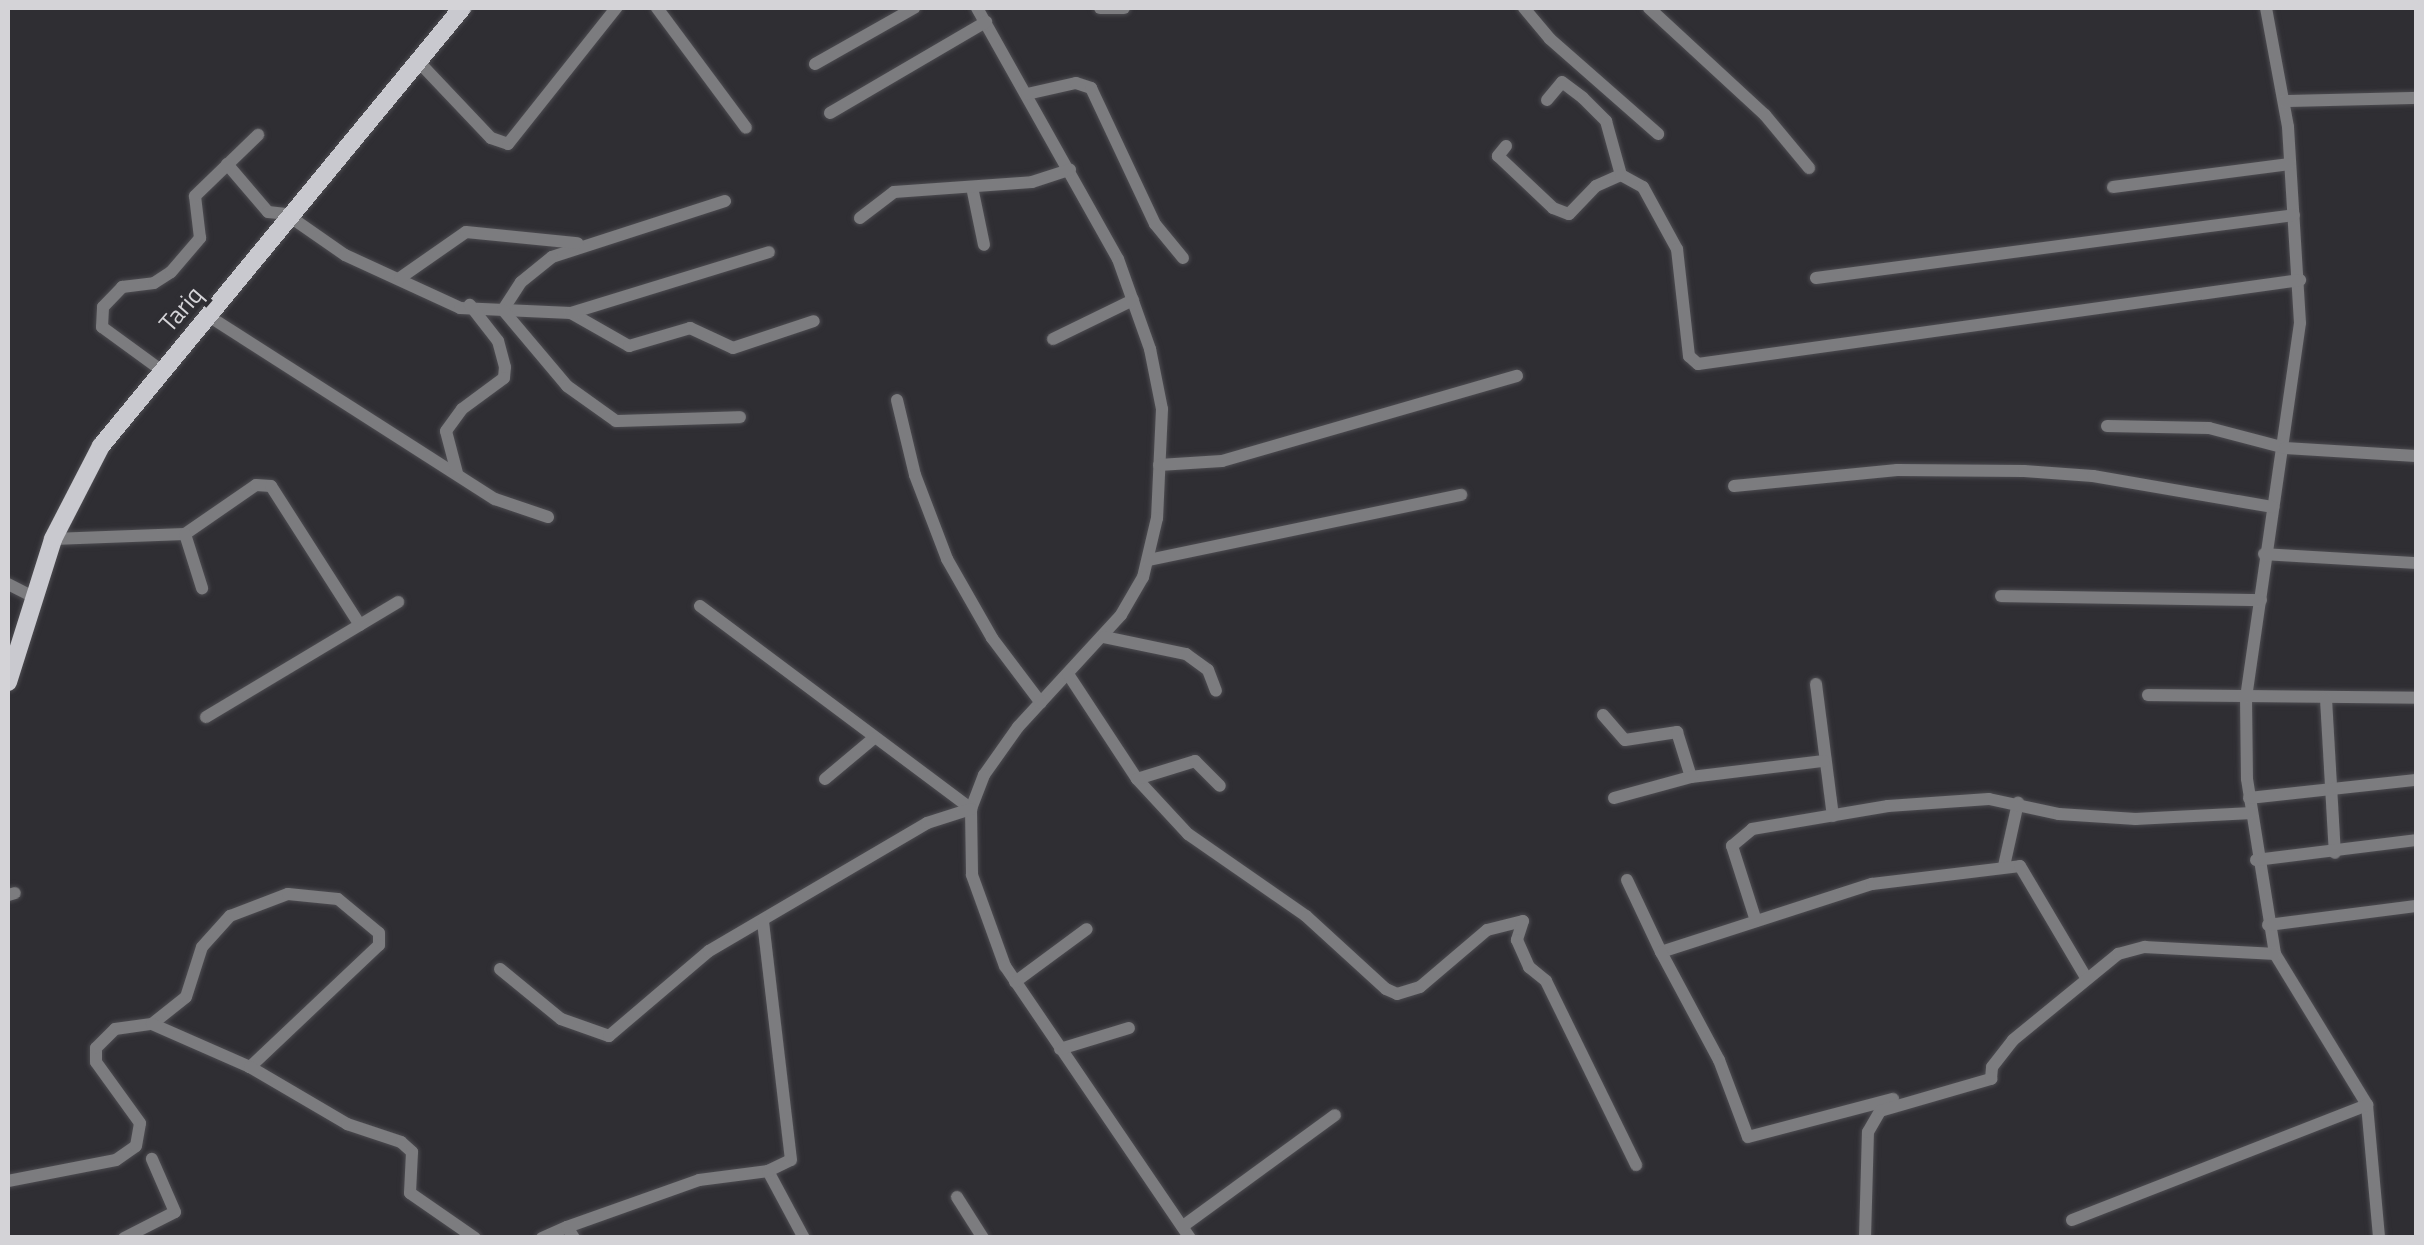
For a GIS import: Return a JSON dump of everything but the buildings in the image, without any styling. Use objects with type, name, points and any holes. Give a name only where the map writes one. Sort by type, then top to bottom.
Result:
[{"type":"main road","name":"Tariq","points":[[8,682],[53,539],[101,446],[160,370],[210,317],[286,214],[462,8]]},
{"type":"street","points":[[416,60],[492,138],[508,144],[616,8]]},
{"type":"street","points":[[657,8],[746,128]]},
{"type":"street","points":[[815,64],[914,8]]},
{"type":"street","points":[[977,8],[1070,170],[1133,300],[1162,410],[1150,560],[1104,637],[1041,703],[992,763],[970,810],[977,892],[1015,982],[1186,1232],[1335,1115]]},
{"type":"street","points":[[1100,8],[1124,8]]},
{"type":"street","points":[[1524,8],[1658,134]]},
{"type":"street","points":[[1649,8],[1765,115],[1809,168]]},
{"type":"street","points":[[2266,8],[2284,102],[2300,280],[2285,448],[2264,554],[2246,698],[2249,798],[2256,860],[2275,954],[2367,1105],[2380,1238]]},
{"type":"street","points":[[830,113],[986,22]]},
{"type":"street","points":[[1546,100],[1562,82],[1606,122],[1621,175],[1643,188],[1677,248],[1689,356],[1698,364],[2300,280]]},
{"type":"street","points":[[1026,94],[1076,83],[1091,88],[1154,224],[1184,258]]},
{"type":"street","points":[[2284,102],[2416,98]]},
{"type":"street","points":[[160,370],[102,327],[102,307],[122,287],[154,283],[172,272],[200,238],[195,196],[258,135]]},
{"type":"street","points":[[1506,146],[1498,156],[1554,208],[1569,214],[1596,186],[1621,175]]},
{"type":"street","points":[[228,164],[268,212],[286,214],[346,254],[460,308],[468,304],[504,310],[570,312],[769,252]]},
{"type":"street","points":[[2114,187],[2290,164]]},
{"type":"street","points":[[860,218],[894,192],[1032,182],[1070,170]]},
{"type":"street","points":[[972,186],[984,244]]},
{"type":"street","points":[[504,310],[535,267],[582,244],[725,201]]},
{"type":"street","points":[[1816,278],[2294,215]]},
{"type":"street","points":[[400,278],[466,232],[582,244]]},
{"type":"street","points":[[1053,339],[1133,300]]},
{"type":"street","points":[[456,473],[446,430],[462,408],[504,378],[505,367],[498,340],[468,304]]},
{"type":"street","points":[[504,310],[567,386],[604,416],[628,424],[740,417]]},
{"type":"street","points":[[570,312],[628,346],[690,328],[732,348],[814,321]]},
{"type":"street","points":[[210,317],[495,499],[548,517]]},
{"type":"street","points":[[1160,465],[1222,461],[1517,376]]},
{"type":"street","points":[[897,400],[915,475],[947,559],[992,638],[1041,703]]},
{"type":"street","points":[[2107,426],[2240,432],[2285,448],[2416,456]]},
{"type":"street","points":[[1734,486],[1897,470],[2024,471],[2093,476],[2273,507]]},
{"type":"street","points":[[53,539],[185,534],[256,486],[271,486],[360,625]]},
{"type":"street","points":[[1150,560],[1461,495]]},
{"type":"street","points":[[185,534],[202,588]]},
{"type":"street","points":[[2264,554],[2416,563]]},
{"type":"street","points":[[8,584],[32,596]]},
{"type":"street","points":[[2001,596],[2261,600]]},
{"type":"street","points":[[206,717],[398,602]]},
{"type":"street","points":[[700,606],[970,810]]},
{"type":"street","points":[[1104,637],[1186,654],[1208,670],[1216,691]]},
{"type":"street","points":[[1068,674],[1137,779],[1200,844],[1306,916],[1397,994],[1420,987],[1487,930],[1524,921],[1517,940],[1529,966],[1546,981],[1636,1165]]},
{"type":"street","points":[[1816,684],[1834,816]]},
{"type":"street","points":[[2148,696],[2416,698]]},
{"type":"street","points":[[2326,699],[2335,854]]},
{"type":"street","points":[[1603,715],[1624,740],[1676,732],[1690,777]]},
{"type":"street","points":[[824,779],[874,738]]},
{"type":"street","points":[[1137,779],[1195,761],[1220,786]]},
{"type":"street","points":[[1614,798],[1690,777],[1824,761]]},
{"type":"street","points":[[2249,798],[2416,780]]},
{"type":"street","points":[[1756,921],[1734,858],[1736,839],[1752,829],[1929,802],[2018,803],[2059,814],[2136,819],[2251,813]]},
{"type":"street","points":[[2004,866],[2018,803]]},
{"type":"street","points":[[500,969],[561,1018],[609,1036],[709,951],[927,823],[970,810]]},
{"type":"street","points":[[2256,860],[2335,854],[2416,840]]},
{"type":"street","points":[[1661,952],[1872,884],[2020,866],[2031,876],[2085,976]]},
{"type":"street","points":[[1627,880],[1752,1139],[1815,1114],[1954,1086],[1992,1066],[2085,976],[2118,954],[2145,947],[2275,954]]},
{"type":"street","points":[[8,1181],[116,1160],[136,1146],[140,1123],[96,1062],[96,1048],[115,1029],[152,1024],[186,997],[202,946],[230,916],[288,894],[338,899],[378,932],[379,945],[250,1067]]},
{"type":"street","points":[[2268,925],[2416,906]]},
{"type":"street","points":[[542,1238],[570,1232],[699,1180],[784,1167],[792,1147],[763,921]]},
{"type":"street","points":[[1015,982],[1087,929]]},
{"type":"street","points":[[152,1024],[250,1067],[300,1102],[400,1142],[412,1152],[410,1193],[475,1238]]},
{"type":"street","points":[[1060,1050],[1129,1028]]},
{"type":"street","points":[[1865,1238],[1868,1132],[1880,1111],[1991,1078],[1992,1066]]},
{"type":"street","points":[[2072,1220],[2367,1105]]},
{"type":"street","points":[[124,1238],[175,1212],[152,1159]]},
{"type":"street","points":[[768,1171],[804,1238]]},
{"type":"street","points":[[957,1197],[983,1238]]}]
